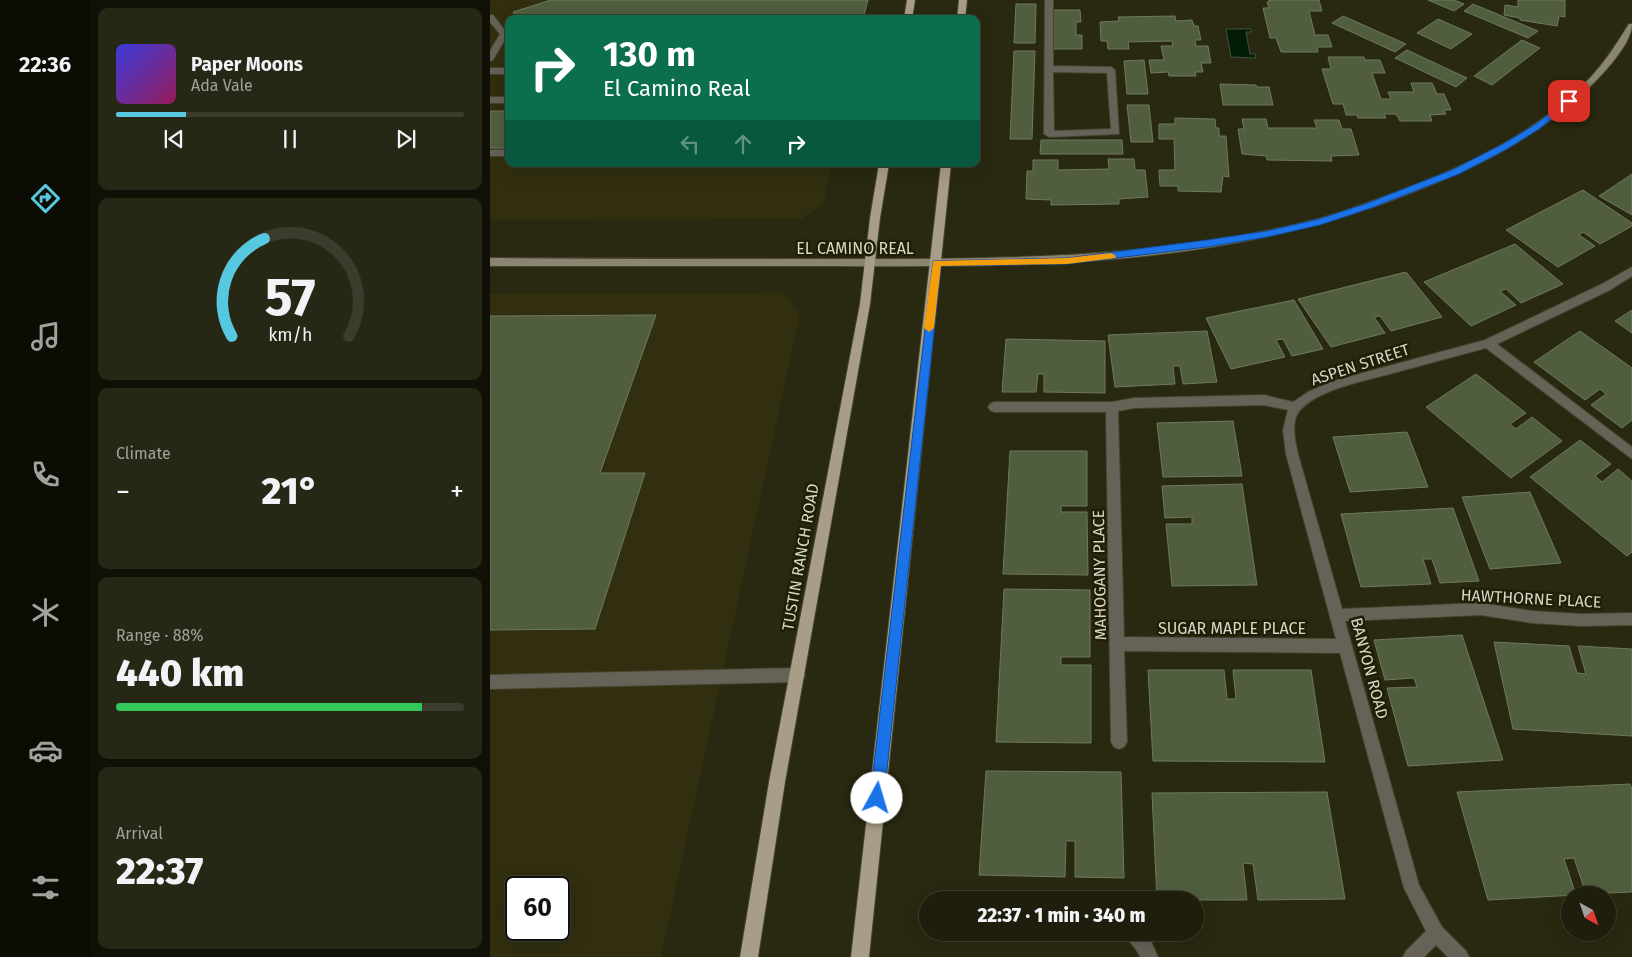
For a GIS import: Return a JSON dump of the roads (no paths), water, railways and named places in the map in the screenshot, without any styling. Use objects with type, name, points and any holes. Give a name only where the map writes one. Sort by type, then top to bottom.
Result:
[{"type":"main road","points":[[909,15],[911,0]]},
{"type":"main road","points":[[961,15],[963,0]]},
{"type":"main road","name":"EL CAMINO REAL","points":[[490,262],[936,263],[1067,261],[1149,252],[1267,234],[1320,222],[1368,206],[1456,172],[1504,147],[1536,128],[1591,81],[1609,61],[1632,26]]},
{"type":"main road","name":"TUSTIN RANCH ROAD","points":[[749,957],[776,782],[798,675],[865,304],[884,167]]},
{"type":"main road","points":[[860,957],[946,167]]},
{"type":"street","points":[[1048,69],[1111,70],[1116,132],[1049,134],[1048,69],[1049,0]]},
{"type":"street","points":[[490,17],[505,33]]},
{"type":"street","points":[[490,58],[505,36]]},
{"type":"street","points":[[490,70],[505,70]]},
{"type":"street","points":[[490,100],[505,100]]},
{"type":"street","points":[[490,153],[505,153]]},
{"type":"street","name":"ASPEN STREET","points":[[1295,407],[1312,395],[1338,384],[1488,343],[1606,287],[1632,271]]},
{"type":"street","points":[[1488,343],[1632,454]]},
{"type":"street","points":[[994,407],[1112,407],[1134,402],[1264,400],[1295,407]]},
{"type":"street","name":"MAHOGANY PLACE","points":[[1112,407],[1118,644],[1118,742]]},
{"type":"street","name":"BANYON ROAD","points":[[1295,407],[1289,420],[1288,433],[1292,454],[1412,888],[1436,933],[1460,957]]},
{"type":"street","name":"HAWTHORNE PLACE","points":[[1338,615],[1481,610],[1552,618],[1632,619]]},
{"type":"street","name":"SUGAR MAPLE PLACE","points":[[1118,644],[1346,646]]},
{"type":"street","points":[[490,682],[798,675]]},
{"type":"street","points":[[1412,957],[1436,933]]},
{"type":"street","points":[[1141,941],[1149,957]]}]
